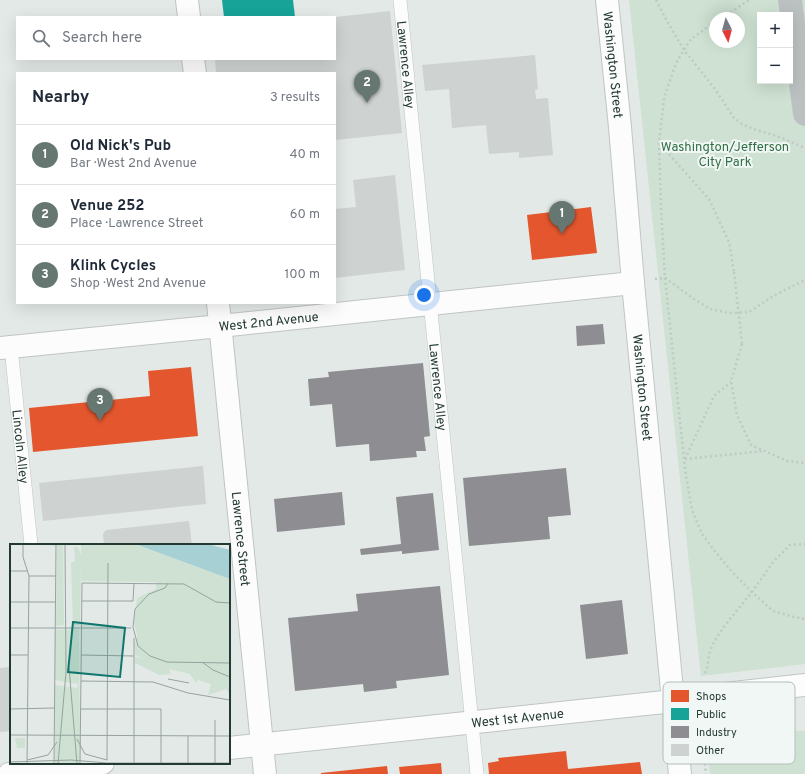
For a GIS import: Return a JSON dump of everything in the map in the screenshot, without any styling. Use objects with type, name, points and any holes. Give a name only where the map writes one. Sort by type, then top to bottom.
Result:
[{"type":"highway","points":[[790,0],[805,114]]},
{"type":"street","points":[[187,0],[189,16]]},
{"type":"street","name":"Washington Street","points":[[607,0],[672,682]]},
{"type":"street","points":[[193,60],[195,72]]},
{"type":"street","name":"West 2nd Avenue","points":[[5,348],[633,283]]},
{"type":"street","name":"Lawrence Street","points":[[218,304],[265,774]]},
{"type":"street","name":"West 1st Avenue","points":[[795,686],[805,685]]},
{"type":"street","name":"West 1st Avenue","points":[[230,748],[663,702]]},
{"type":"street","points":[[9,774],[53,766],[86,764]]},
{"type":"street","name":"Washington Street","points":[[679,764],[680,774]]},
{"type":"lane","name":"Lawrence Alley","points":[[400,0],[477,774]]},
{"type":"lane","name":"Lincoln Alley","points":[[5,348],[31,544]]},
{"type":"path","points":[[656,0],[684,50],[715,89],[734,118],[753,129],[777,136],[805,148]]},
{"type":"path","points":[[731,12],[749,0]]},
{"type":"path","points":[[709,26],[691,39],[676,63],[664,98],[659,143],[665,278],[684,459],[692,510],[702,534],[732,572],[752,592],[773,611],[805,619]]},
{"type":"path","points":[[659,143],[710,199],[729,242],[742,344],[731,381],[737,415],[751,445],[787,461],[805,463]]},
{"type":"path","points":[[665,278],[710,309],[730,313],[749,312],[775,295],[805,280]]},
{"type":"path","points":[[684,459],[714,396],[731,381]]},
{"type":"path","points":[[684,459],[765,451]]},
{"type":"path","points":[[702,682],[707,668],[710,650],[726,624],[752,592],[773,562],[790,545],[805,544]]},
{"type":"path","points":[[705,764],[706,774]]},
{"type":"green space","name":"Washington/Jefferson City Park","points":[[629,0],[805,0],[805,664],[701,676]]},
{"type":"green space","points":[[795,731],[805,731],[805,774],[710,774],[709,764],[795,764]]},
{"type":"building: Shops","points":[[591,207],[597,253],[532,260],[527,215]]},
{"type":"building: Shops","points":[[191,367],[198,436],[33,452],[29,408],[150,396],[148,371]]},
{"type":"building: Shops","points":[[566,751],[568,769],[640,762],[642,774],[489,774],[488,763],[499,761],[498,758]]},
{"type":"building: Shops","points":[[441,763],[442,774],[400,774],[399,767]]},
{"type":"building: Shops","points":[[387,766],[388,774],[321,774],[321,773]]},
{"type":"building: Public","points":[[222,0],[293,0],[295,16],[224,16]]},
{"type":"building: Industry","points":[[603,324],[605,344],[577,346],[576,326]]},
{"type":"building: Industry","points":[[423,363],[430,436],[424,437],[426,451],[416,451],[417,457],[370,461],[369,444],[336,447],[332,404],[310,406],[308,379],[329,377],[328,372]]},
{"type":"building: Industry","points":[[566,468],[571,515],[548,517],[550,539],[469,546],[463,478]]},
{"type":"building: Industry","points":[[342,492],[345,525],[277,532],[274,499]]},
{"type":"building: Industry","points":[[433,493],[439,550],[402,554],[402,551],[361,555],[360,549],[401,544],[396,497]]},
{"type":"building: Industry","points":[[440,586],[449,675],[396,681],[397,688],[364,692],[363,684],[295,691],[288,618],[358,611],[356,594]]},
{"type":"building: Industry","points":[[622,600],[628,654],[586,659],[580,605]]},
{"type":"building: Other","points":[[390,11],[402,133],[336,140],[336,72],[216,72],[215,60],[336,60],[336,17]]},
{"type":"building: Other","points":[[535,55],[538,89],[535,90],[536,99],[548,98],[553,155],[519,158],[519,152],[489,154],[486,125],[452,128],[449,89],[425,91],[422,65]]},
{"type":"building: Other","points":[[395,175],[405,270],[336,278],[336,209],[356,207],[353,180]]},
{"type":"building: Other","points":[[203,466],[206,504],[43,521],[39,483]]},
{"type":"building: Other","points":[[189,521],[192,544],[104,544],[103,534],[106,530]]},
{"type":"building: Other","points":[[9,667],[10,731],[0,732],[0,668]]},
{"type":"place","name":"Venue 252","points":[[367,103]]},
{"type":"place","name":"Old Nick's Pub","points":[[562,234]]},
{"type":"place","name":"Klink Cycles","points":[[100,421]]}]
